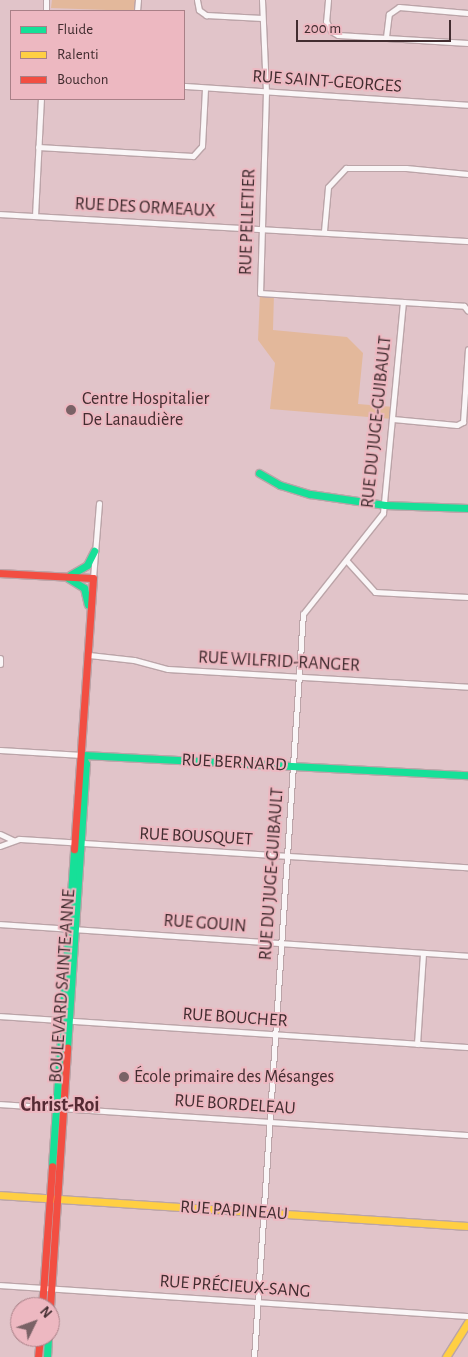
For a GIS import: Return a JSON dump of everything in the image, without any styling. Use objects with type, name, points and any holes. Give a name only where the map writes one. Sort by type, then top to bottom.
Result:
[{"type":"street","points":[[197,0],[199,10],[206,15],[262,18]]},
{"type":"street","name":"RUE PELLETIER","points":[[262,0],[266,92],[260,293],[464,306],[468,311]]},
{"type":"street","points":[[328,0],[326,21],[331,31],[338,35],[468,43]]},
{"type":"street","points":[[386,37],[389,14],[399,7],[468,13]]},
{"type":"street","name":"RUE SAINT-GEORGES","points":[[185,86],[468,105]]},
{"type":"street","points":[[38,147],[193,156],[202,146],[205,88]]},
{"type":"street","points":[[35,216],[41,100]]},
{"type":"street","points":[[324,231],[328,187],[346,168],[390,168],[468,174]]},
{"type":"street","name":"RUE DES ORMEAUX","points":[[0,214],[324,231],[468,241]]},
{"type":"street","name":"RUE DU JUGE-GUIBAULT","points":[[254,1357],[303,614],[376,525],[385,505],[403,302]]},
{"type":"street","points":[[393,419],[457,425],[462,422],[468,349]]},
{"type":"street","points":[[259,473],[280,485],[303,492],[385,505],[468,508]]},
{"type":"street","name":"BOULEVARD SAINTE-ANNE","points":[[48,1297],[50,1199],[60,1020],[78,764],[82,755],[94,551],[99,503]]},
{"type":"street","points":[[62,576],[81,570],[94,551]]},
{"type":"street","points":[[346,560],[375,592],[468,597]]},
{"type":"street","points":[[0,573],[93,578]]},
{"type":"street","points":[[62,576],[69,578],[84,588],[91,618]]},
{"type":"street","name":"RUE WILFRID-RANGER","points":[[89,655],[134,660],[168,669],[468,687]]},
{"type":"street","points":[[0,658],[0,664]]},
{"type":"street","name":"RUE BERNARD","points":[[0,750],[468,775]]},
{"type":"street","name":"BOULEVARD SAINTE-ANNE","points":[[45,1297],[58,1199],[86,764],[82,755]]},
{"type":"street","name":"RUE BOUSQUET","points":[[0,834],[13,840],[468,867]]},
{"type":"street","name":"RUE BOUSQUET","points":[[0,846],[13,840]]},
{"type":"street","name":"RUE GOUIN","points":[[0,924],[468,956]]},
{"type":"street","points":[[417,1044],[423,953]]},
{"type":"street","name":"RUE BOUCHER","points":[[0,1016],[468,1047]]},
{"type":"street","name":"RUE BORDELEAU","points":[[0,1104],[468,1134]]},
{"type":"street","name":"RUE PAPINEAU","points":[[0,1196],[468,1226]]},
{"type":"street","name":"RUE PRÉCIEUX-SANG","points":[[0,1285],[468,1316]]},
{"type":"street","points":[[446,1357],[468,1322]]},
{"type":"shaded area","points":[[52,0],[136,0],[135,10],[51,8]]},
{"type":"shaded area","points":[[260,293],[274,294],[273,330],[347,337],[363,353],[358,404],[394,407],[393,419],[270,409],[275,363],[258,340]]},
{"type":"traffic: fast","points":[[259,473],[280,485],[310,494],[385,505],[468,508]]},
{"type":"traffic: fast","points":[[70,575],[87,565],[94,551]]},
{"type":"traffic: fast","points":[[68,578],[84,588],[88,605]]},
{"type":"traffic: fast","points":[[82,755],[468,775]]},
{"type":"traffic: fast","points":[[67,1048],[86,764],[82,755]]},
{"type":"traffic: fast","points":[[52,1166],[74,849]]},
{"type":"traffic: fast","points":[[47,1357],[48,1347]]},
{"type":"traffic: slow","points":[[0,1195],[468,1226]]},
{"type":"traffic: slow","points":[[446,1357],[468,1322]]},
{"type":"traffic: jam","points":[[0,573],[93,578],[74,849]]},
{"type":"traffic: jam","points":[[51,1297],[67,1048]]},
{"type":"traffic: jam","points":[[43,1297],[52,1166]]},
{"type":"traffic: jam","points":[[38,1357],[39,1347]]},
{"type":"place","name":"Centre Hospitalier De Lanaudière","points":[[71,410]]},
{"type":"place","name":"École primaire des Mésanges","points":[[124,1077]]},
{"type":"district","name":"Christ-Roi","points":[[60,1105]]}]
